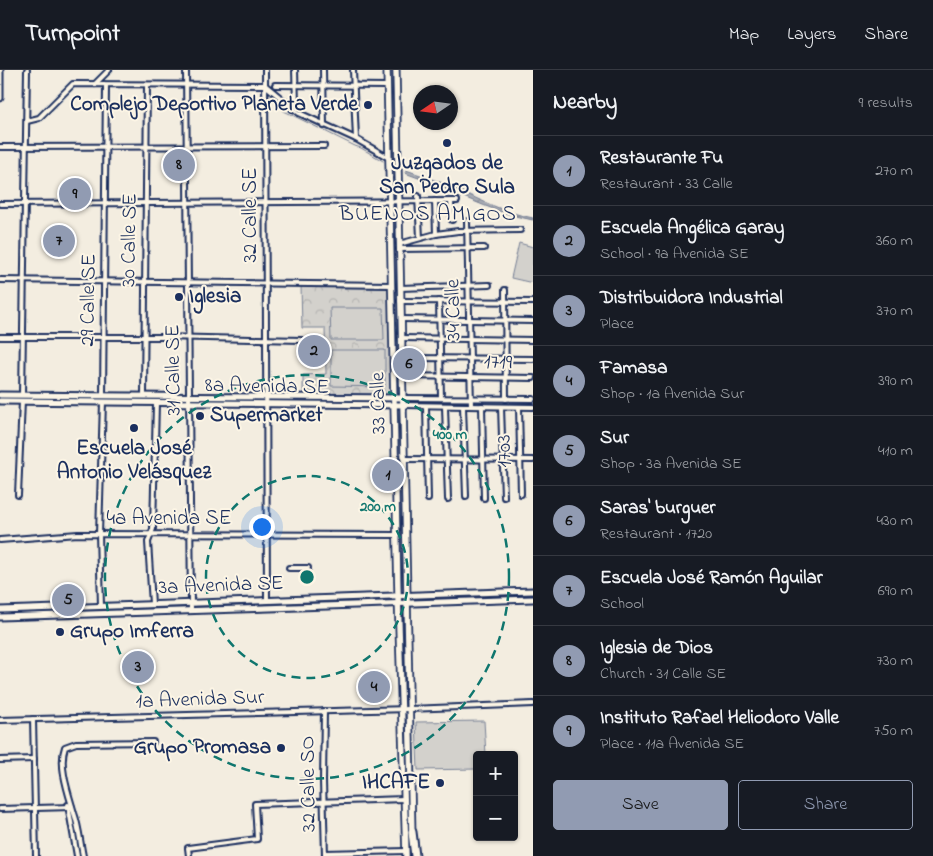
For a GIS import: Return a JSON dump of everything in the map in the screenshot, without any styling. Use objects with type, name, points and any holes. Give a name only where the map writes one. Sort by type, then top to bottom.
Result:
[{"type":"highway","points":[[412,832],[414,856]]},
{"type":"main road","name":"33 Calle","points":[[387,70],[398,603],[406,853]]},
{"type":"main road","name":"33 Calle","points":[[396,70],[412,832]]},
{"type":"street","points":[[0,70],[0,98]]},
{"type":"street","points":[[18,495],[22,398],[27,70]]},
{"type":"street","points":[[95,85],[110,70]]},
{"type":"street","name":"31 Calle SE","points":[[186,70],[186,282],[190,396],[191,610]]},
{"type":"street","name":"32 Calle SE","points":[[265,70],[267,600]]},
{"type":"street","points":[[292,109],[296,103],[295,70]]},
{"type":"street","points":[[323,70],[324,126]]},
{"type":"street","points":[[353,70],[356,139]]},
{"type":"street","points":[[27,121],[40,118],[73,84],[265,85],[292,109],[324,126],[356,139],[390,158]]},
{"type":"street","name":"29 Calle SE","points":[[103,396],[106,85]]},
{"type":"street","name":"30 Calle SE","points":[[144,396],[147,85]]},
{"type":"street","points":[[275,85],[388,86]]},
{"type":"street","points":[[0,147],[324,146]]},
{"type":"street","points":[[418,196],[420,238]]},
{"type":"street","points":[[435,201],[436,234]]},
{"type":"street","points":[[451,201],[452,220]]},
{"type":"street","points":[[0,204],[457,201]]},
{"type":"street","name":"34 Calle","points":[[467,221],[471,406]]},
{"type":"street","points":[[399,246],[436,234],[467,231],[520,230]]},
{"type":"street","points":[[399,246],[484,248]]},
{"type":"street","points":[[0,280],[392,284]]},
{"type":"street","points":[[400,288],[489,285]]},
{"type":"street","points":[[505,290],[506,399]]},
{"type":"street","points":[[400,301],[533,302]]},
{"type":"street","points":[[439,301],[441,398]]},
{"type":"street","points":[[401,319],[533,321]]},
{"type":"street","points":[[0,337],[301,340]]},
{"type":"street","points":[[401,338],[533,340]]},
{"type":"street","points":[[402,358],[533,359]]},
{"type":"street","name":"1719","points":[[402,376],[533,378]]},
{"type":"street","name":"8a Avenida SE","points":[[0,395],[102,402],[533,407]]},
{"type":"street","name":"8a Avenida SE","points":[[0,401],[22,398],[103,396],[533,399]]},
{"type":"street","points":[[100,606],[99,534],[102,402]]},
{"type":"street","points":[[152,604],[148,542],[153,529],[156,402]]},
{"type":"street","points":[[426,406],[428,499]]},
{"type":"street","points":[[445,406],[448,499]]},
{"type":"street","points":[[464,406],[466,496]]},
{"type":"street","points":[[482,406],[484,498]]},
{"type":"street","points":[[500,407],[504,497]]},
{"type":"street","name":"1703","points":[[519,407],[521,494]]},
{"type":"street","points":[[404,459],[533,460]]},
{"type":"street","name":"4a Avenida SE","points":[[0,540],[39,535],[151,533],[398,535]]},
{"type":"street","points":[[289,568],[308,568]]},
{"type":"street","name":"3a Avenida SE","points":[[0,610],[533,591]]},
{"type":"street","name":"3a Avenida SE","points":[[0,617],[533,599]]},
{"type":"street","name":"1a Avenida Sur","points":[[0,720],[533,704]]},
{"type":"street","name":"32 Calle SO","points":[[324,711],[325,854]]},
{"type":"street","points":[[33,719],[36,856]]},
{"type":"street","points":[[70,807],[74,813],[83,855],[77,856],[70,807],[69,798],[64,765],[65,747],[76,743],[152,742]]},
{"type":"street","points":[[0,760],[34,759]]},
{"type":"street","points":[[189,856],[188,848],[257,838],[254,805],[404,799]]},
{"type":"street","points":[[0,809],[70,807]]},
{"type":"street","points":[[325,854],[406,853]]},
{"type":"green space","points":[[519,243],[533,247],[533,283],[511,278]]},
{"type":"green space","points":[[301,286],[388,288],[392,392],[388,395],[303,395],[303,375],[326,374],[325,328],[302,328]]},
{"type":"green space","points":[[330,308],[383,308],[384,340],[331,340]]},
{"type":"green space","points":[[331,350],[385,350],[385,387],[331,386]]},
{"type":"green space","points":[[484,721],[486,751],[473,751],[473,769],[418,770],[416,722]]},
{"type":"water","points":[[406,170],[445,184],[500,209],[533,218],[533,220],[484,206],[405,173]]},
{"type":"waterway","points":[[268,102],[268,97],[274,97],[284,111],[361,148],[383,161]]},
{"type":"place","name":"Complejo Deportivo Planeta Verde","points":[[368,105]]},
{"type":"place","name":"Juzgados de San Pedro Sula","points":[[447,143]]},
{"type":"place","name":"Iglesia de Dios","points":[[179,165]]},
{"type":"place","name":"Instituto Rafael Heliodoro Valle","points":[[75,194]]},
{"type":"place","name":"Escuela José Ramón Aguilar","points":[[59,241]]},
{"type":"place","name":"Iglesia","points":[[179,297]]},
{"type":"place","name":"Escuela Angélica Garay","points":[[314,351]]},
{"type":"place","name":"Saras' burguer","points":[[409,364]]},
{"type":"place","name":"Supermarket","points":[[200,416]]},
{"type":"place","name":"Escuela José Antonio Velásquez","points":[[134,428]]},
{"type":"place","name":"Restaurante Fu","points":[[388,475]]},
{"type":"place","name":"Sur","points":[[68,600]]},
{"type":"place","name":"Grupo Imferra","points":[[60,632]]},
{"type":"place","name":"Distribuidora Industrial","points":[[138,667]]},
{"type":"place","name":"Famasa","points":[[374,687]]},
{"type":"place","name":"Grupo Promasa","points":[[281,748]]},
{"type":"place","name":"IHCAFE","points":[[440,783]]},
{"type":"district","name":"BUENOS AMIGOS","points":[[428,215]]}]
